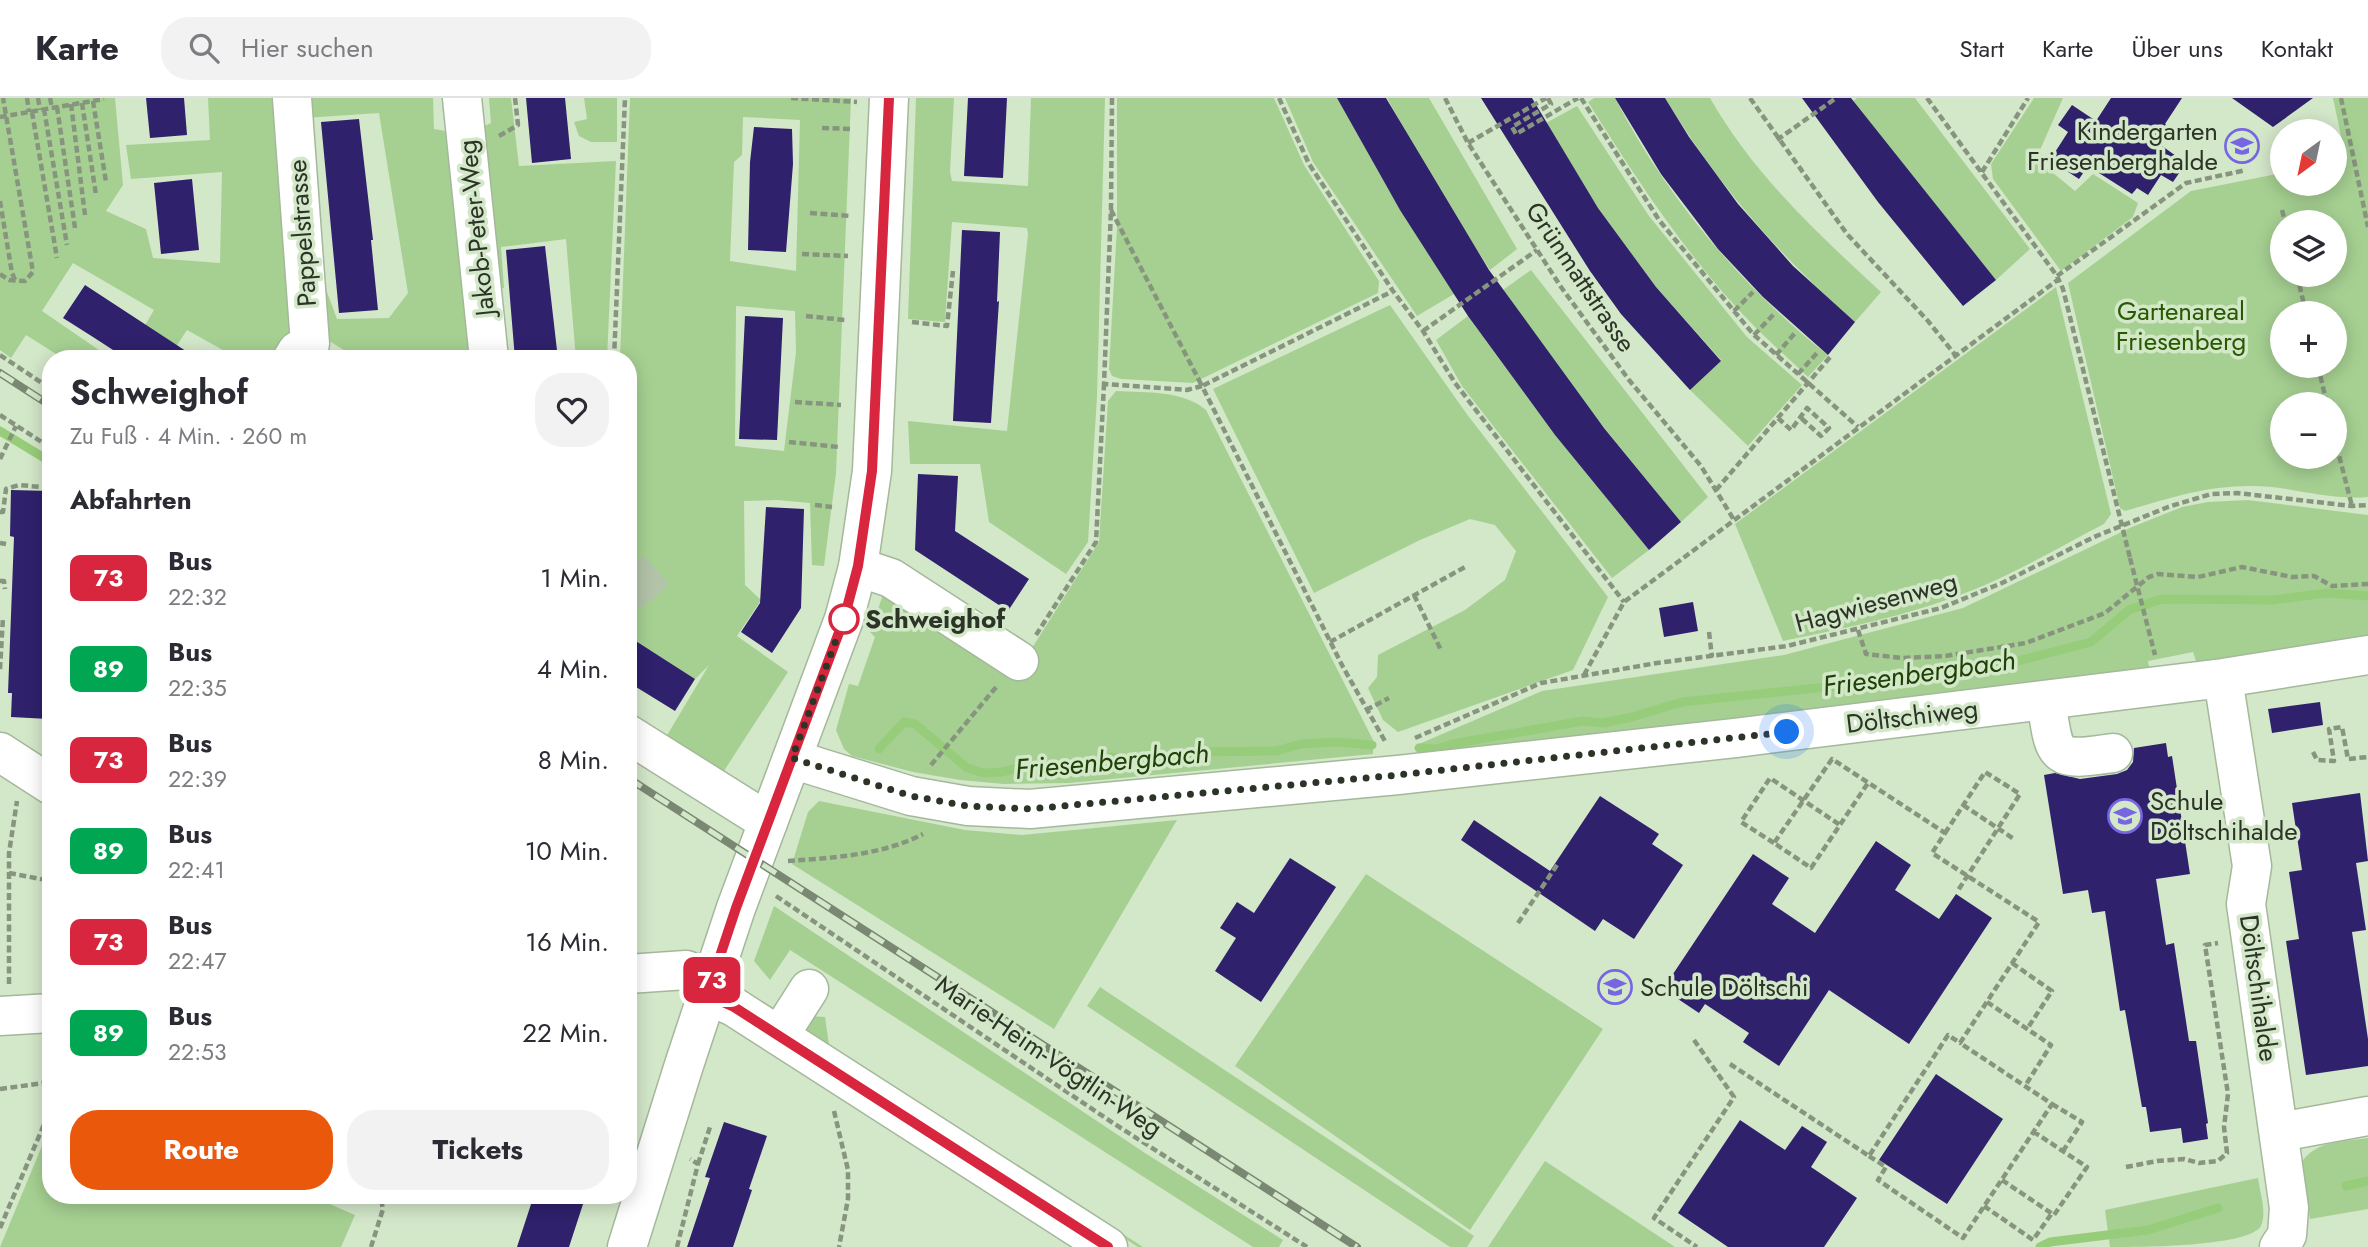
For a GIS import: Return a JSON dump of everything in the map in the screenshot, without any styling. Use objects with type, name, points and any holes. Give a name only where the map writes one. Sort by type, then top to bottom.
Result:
[{"type":"street","name":"Pappelstrasse","points":[[292,98],[310,344],[299,350]]},
{"type":"street","name":"Jakob-Peter-Weg","points":[[462,98],[488,350]]},
{"type":"street","points":[[627,1247],[710,988],[768,822],[844,619],[858,566],[872,471],[874,100]]},
{"type":"street","points":[[858,566],[891,578],[1019,661]]},
{"type":"street","name":"Döltschiweg","points":[[792,758],[911,796],[968,806],[1030,809],[1398,775],[1749,736],[2223,678],[2368,655]]},
{"type":"street","name":"Döltschihalde","points":[[2223,678],[2252,866],[2246,904],[2280,1132],[2290,1222],[2287,1235],[2279,1247]]},
{"type":"street","points":[[2046,699],[2054,744],[2063,756],[2082,758],[2113,753]]},
{"type":"street","points":[[637,740],[768,822]]},
{"type":"street","points":[[637,973],[686,970],[734,1007],[1108,1247]]},
{"type":"street","points":[[779,1036],[809,989]]},
{"type":"street","points":[[5,1003],[42,1011]]},
{"type":"street","points":[[2280,1132],[2368,1116]]},
{"type":"path","points":[[0,268],[1,275],[16,282],[25,281],[33,272],[3,116],[3,98]]},
{"type":"path","points":[[27,98],[57,258]]},
{"type":"path","points":[[38,98],[67,246]]},
{"type":"path","points":[[50,98],[57,107],[75,229]]},
{"type":"path","points":[[57,107],[61,98]]},
{"type":"path","points":[[614,350],[625,98]]},
{"type":"path","points":[[791,98],[874,100]]},
{"type":"path","points":[[935,760],[1019,661],[1096,542],[1111,209],[1112,98]]},
{"type":"path","points":[[1279,98],[1308,164],[1423,331],[1455,383],[1624,602]]},
{"type":"path","name":"Grünmattstrasse","points":[[1445,98],[1468,143],[1537,250],[1629,380],[1701,466],[1734,520]]},
{"type":"path","points":[[1468,143],[1547,98],[1551,104],[1512,127],[1516,134],[1579,98],[1659,220],[1754,335],[1858,428]]},
{"type":"path","points":[[1749,98],[1847,234],[1928,321],[1956,356]]},
{"type":"path","points":[[1777,140],[1836,98]]},
{"type":"path","points":[[1927,98],[2058,278],[2155,655]]},
{"type":"path","points":[[1982,172],[2028,98]]},
{"type":"path","points":[[2341,98],[2368,227]]},
{"type":"path","points":[[3,116],[73,102],[104,99]]},
{"type":"path","points":[[96,100],[106,182]]},
{"type":"path","points":[[84,101],[96,195]]},
{"type":"path","points":[[73,102],[85,215]]},
{"type":"path","points":[[822,128],[858,130]]},
{"type":"path","points":[[1583,676],[1624,602],[2186,183],[2246,170]]},
{"type":"path","points":[[0,201],[12,273],[16,282]]},
{"type":"path","points":[[1111,209],[1330,642],[1389,748]]},
{"type":"path","points":[[810,213],[854,216]]},
{"type":"path","points":[[1423,331],[1537,250]]},
{"type":"path","points":[[802,254],[852,256]]},
{"type":"path","points":[[904,321],[947,326],[953,271]]},
{"type":"path","points":[[1104,384],[1186,390],[1202,386],[1393,291]]},
{"type":"path","points":[[1734,311],[1754,292]]},
{"type":"path","points":[[1754,335],[1774,314]]},
{"type":"path","points":[[806,316],[849,320]]},
{"type":"path","points":[[1776,355],[1795,333]]},
{"type":"path","points":[[1798,374],[1817,354]]},
{"type":"path","points":[[0,355],[42,384]]},
{"type":"path","points":[[1716,490],[1832,356]]},
{"type":"path","points":[[795,402],[845,406]]},
{"type":"path","points":[[1778,418],[1791,430],[1800,417],[1807,408],[1829,428],[1821,436],[1800,417]]},
{"type":"path","points":[[0,415],[15,428],[42,442]]},
{"type":"path","points":[[0,460],[4,446],[15,428]]},
{"type":"path","points":[[789,442],[843,447]]},
{"type":"path","points":[[2342,469],[2352,506]]},
{"type":"path","points":[[0,512],[3,512],[6,488],[19,485],[42,487]]},
{"type":"path","name":"Hagwiesenweg","points":[[1405,745],[1421,734],[1541,683],[1787,646],[1858,630],[1962,600],[2120,526],[2211,494],[2237,493],[2368,506]]},
{"type":"path","points":[[815,505],[840,508]]},
{"type":"path","points":[[1330,642],[1465,566]]},
{"type":"path","points":[[1858,630],[1866,654],[1902,658],[1945,656],[2026,642],[2077,624],[2105,612],[2149,577],[2158,573],[2198,577],[2242,567],[2292,577],[2314,576],[2332,586],[2368,584]]},
{"type":"path","points":[[0,581],[4,581],[5,589]]},
{"type":"path","points":[[1413,596],[1441,650]]},
{"type":"path","points":[[0,669],[3,617]]},
{"type":"path","points":[[1709,632],[1712,657]]},
{"type":"path","points":[[1366,710],[1388,698]]},
{"type":"path","points":[[2313,752],[2317,760],[2334,761],[2329,729],[2343,727],[2348,759],[2368,757]]},
{"type":"path","points":[[1774,843],[1832,759],[1945,833]]},
{"type":"path","points":[[5,1003],[11,824],[27,770]]},
{"type":"path","points":[[1957,892],[1967,876],[1998,828],[2021,794],[1985,772],[1932,853],[1967,876],[2039,922],[1960,1043]]},
{"type":"path","points":[[1840,825],[1770,778],[1741,822],[1811,868],[1840,825],[1868,783]]},
{"type":"path","points":[[1963,805],[2014,839]]},
{"type":"path","points":[[784,861],[838,857],[908,842],[928,831]]},
{"type":"path","points":[[1518,923],[1559,862]]},
{"type":"path","points":[[9,873],[42,879]]},
{"type":"path","name":"Marie-Heim-Vögtlin-Weg","points":[[772,893],[1113,1123],[1307,1247]]},
{"type":"path","points":[[2126,1167],[2184,1159],[2199,1163],[2218,1161],[2227,1153],[2224,1127],[2228,1094],[2205,945]]},
{"type":"path","points":[[2012,963],[2052,990],[2027,1029]]},
{"type":"path","points":[[1987,1002],[2052,1045],[2025,1086]]},
{"type":"path","points":[[1869,1156],[1948,1035],[2082,1122],[2063,1151]]},
{"type":"path","points":[[1694,1040],[1734,1097],[1654,1218],[1697,1247]]},
{"type":"path","points":[[1730,1064],[1886,1167],[1878,1180],[1963,1238],[2052,1104]]},
{"type":"path","points":[[0,1089],[42,1083]]},
{"type":"path","points":[[832,1106],[848,1170],[848,1199],[839,1247]]},
{"type":"path","points":[[677,1247],[711,1124]]},
{"type":"path","points":[[0,1228],[42,1129]]},
{"type":"path","points":[[2002,1180],[2054,1215],[2087,1167],[2034,1132]]},
{"type":"path","points":[[681,1153],[698,1164]]},
{"type":"path","points":[[371,1247],[383,1209],[382,1204]]},
{"type":"path","points":[[1984,1206],[2033,1240],[2052,1213]]},
{"type":"path","points":[[1292,1247],[1297,1240]]},
{"type":"green space","points":[[0,98],[115,98],[123,185],[106,211],[146,229],[153,258],[220,263],[222,172],[131,179],[126,145],[210,140],[208,98],[273,98],[275,146],[286,154],[294,321],[285,350],[223,350],[187,330],[174,350],[130,350],[154,310],[73,263],[42,311],[99,350],[50,350],[26,335],[11,358],[0,350]]},
{"type":"green space","points":[[310,98],[433,98],[434,129],[456,133],[474,350],[344,350],[323,337],[324,284],[337,319],[389,318],[408,293],[379,113],[304,118]]},
{"type":"green space","points":[[489,98],[511,98],[519,166],[616,161],[607,350],[575,350],[566,239],[501,247],[504,288],[489,291],[474,131],[491,123]]},
{"type":"green space","points":[[584,98],[617,98],[617,142],[591,142],[579,136],[574,122],[587,119]]},
{"type":"green space","points":[[630,98],[851,98],[836,473],[824,566],[812,565],[810,503],[744,501],[745,585],[761,600],[737,636],[788,672],[720,777],[666,737],[709,665],[695,679],[637,642],[637,350],[620,350]],"holes":[[[743,117],[800,120],[796,271],[730,261],[734,162],[742,155]],[[736,306],[795,311],[796,352],[784,451],[735,446]]]},
{"type":"green space","points":[[916,98],[954,98],[950,172],[952,181],[1028,186],[1031,98],[1105,98],[1097,396],[1088,542],[1066,574],[989,522],[980,464],[910,464],[908,421],[1007,431],[1028,234],[1027,228],[952,222],[945,322],[908,319]]},
{"type":"green space","points":[[1117,98],[1274,98],[1304,165],[1379,281],[1378,293],[1193,383],[1121,379],[1112,376],[1109,369],[1117,227]]},
{"type":"green space","points":[[1285,98],[1337,98],[1388,189],[1454,294],[1417,316],[1313,162]]},
{"type":"green space","points":[[1387,98],[1429,98],[1517,249],[1490,270],[1437,188]]},
{"type":"green space","points":[[1594,98],[1615,98],[1657,169],[1708,238],[1766,300],[1828,355],[1808,377],[1730,301],[1686,247],[1588,102]]},
{"type":"green space","points":[[1665,98],[1710,98],[1746,152],[1788,202],[1881,292],[1855,322],[1801,272],[1751,218],[1706,160]]},
{"type":"green space","points":[[1857,98],[1915,98],[2030,249],[1996,280],[1853,101]]},
{"type":"green space","points":[[2034,98],[2063,98],[2036,159],[2075,191],[2093,174],[2138,203],[2133,217],[2061,271],[1993,179],[1991,164]]},
{"type":"green space","name":"Gartenareal Friesenberg","points":[[2333,98],[2368,98],[2368,497],[2332,496],[2252,486],[2197,491],[2125,511],[2120,508],[2068,283],[2191,191],[2270,175],[2270,196],[2347,196],[2347,119],[2337,119]]},
{"type":"green space","points":[[1577,106],[1649,216],[1747,337],[1802,385],[1748,446],[1690,390],[1721,360],[1656,287],[1598,208],[1546,123]]},
{"type":"green space","points":[[1531,270],[1708,497],[1681,522],[1589,409],[1503,290]]},
{"type":"green space","points":[[2056,287],[2111,514],[2104,524],[2015,571],[1961,595],[1886,618],[1783,641],[1735,524]]},
{"type":"green space","points":[[1390,305],[1466,413],[1608,597],[1573,670],[1398,732],[1383,720],[1368,688],[1377,677],[1378,655],[1465,610],[1505,580],[1516,551],[1495,525],[1470,519],[1420,540],[1314,593],[1213,389]]},
{"type":"green space","points":[[1468,316],[1555,435],[1649,550],[1612,578],[1462,386],[1436,340]]},
{"type":"green space","points":[[1116,391],[1175,396],[1206,410],[1373,740],[1373,754],[1069,783],[1004,784],[913,772],[852,756],[844,749],[836,730],[849,684],[858,686],[875,637],[870,632],[885,589],[1020,667],[1099,542],[1108,401]]},
{"type":"green space","points":[[2248,500],[2368,515],[2368,639],[2197,664],[2193,652],[2148,661],[2150,671],[1420,757],[1419,744],[1542,691],[1784,655],[1963,608],[2132,527],[2182,507],[2208,502]]},
{"type":"green space","points":[[819,801],[965,830],[1022,835],[1177,820],[1054,1029],[792,864],[808,812]]},
{"type":"green space","points":[[1366,874],[1603,1029],[1470,1230],[1235,1066]]},
{"type":"green space","points":[[774,906],[1145,1153],[1283,1240],[1279,1247],[1253,1247],[790,950],[770,980],[754,961]]},
{"type":"green space","points":[[1100,987],[1474,1236],[1467,1247],[1450,1247],[1087,1006]]},
{"type":"green space","points":[[809,1016],[825,1017],[829,1045],[1143,1247],[1138,1247],[814,1038],[805,1030]]},
{"type":"green space","points":[[2368,1138],[2368,1209],[2310,1219],[2301,1163],[2307,1155],[2322,1146]]},
{"type":"green space","points":[[42,1146],[42,1204],[330,1204],[355,1215],[341,1247],[0,1247]]},
{"type":"green space","points":[[1545,1161],[1675,1247],[1488,1247]]},
{"type":"green space","points":[[2258,1178],[2263,1221],[2252,1233],[2215,1242],[2110,1247],[2105,1210]]},
{"type":"building","points":[[146,98],[184,98],[187,135],[150,138]]},
{"type":"building","points":[[526,98],[565,98],[571,159],[532,163]]},
{"type":"building","points":[[968,98],[1007,98],[1003,178],[964,176]]},
{"type":"building","points":[[1337,98],[1386,98],[1489,270],[1604,428],[1681,522],[1649,550],[1555,435],[1468,316],[1400,210]]},
{"type":"building","points":[[1481,98],[1532,98],[1598,208],[1656,287],[1721,361],[1690,390],[1621,314],[1590,271]]},
{"type":"building","points":[[1615,98],[1665,98],[1689,137],[1738,204],[1793,266],[1855,322],[1828,355],[1763,297],[1718,249],[1661,174]]},
{"type":"building","points":[[1802,98],[1851,98],[1996,280],[1963,306],[1878,202]]},
{"type":"building","points":[[2111,98],[2182,98],[2165,124],[2173,130],[2162,146],[2186,163],[2173,182],[2161,175],[2148,195],[2137,188],[2132,194],[2088,166],[2079,179],[2050,160],[2068,132],[2058,125],[2072,105],[2096,121]]},
{"type":"building","name":"Kindergarten Friesenberghalde","points":[[2232,98],[2313,98],[2284,119],[2270,119],[2270,125]]},
{"type":"building","points":[[359,119],[378,310],[339,313],[321,122]]},
{"type":"building","points":[[754,127],[792,129],[793,164],[786,252],[748,250],[750,162]]},
{"type":"building","points":[[192,179],[199,250],[161,254],[154,183]]},
{"type":"building","points":[[962,230],[1000,232],[997,302],[999,301],[991,423],[953,421]]},
{"type":"building","points":[[545,246],[557,350],[514,350],[506,250]]},
{"type":"building","points":[[85,285],[184,350],[113,350],[63,318]]},
{"type":"building","points":[[745,316],[783,318],[777,440],[739,439]]},
{"type":"building","points":[[918,474],[958,476],[955,531],[1029,579],[1008,611],[915,550]]},
{"type":"building","points":[[11,490],[42,491],[42,719],[11,717],[12,693],[8,693],[14,537],[10,536]]},
{"type":"building","points":[[766,507],[804,509],[801,608],[772,653],[741,632],[760,603]]},
{"type":"building","points":[[1693,602],[1698,631],[1664,637],[1659,608]]},
{"type":"building","points":[[637,642],[695,679],[675,711],[637,688]]},
{"type":"building","points":[[2320,702],[2323,725],[2272,733],[2268,709]]},
{"type":"building","points":[[2166,743],[2168,757],[2172,756],[2190,874],[2156,879],[2166,945],[2174,943],[2189,1041],[2196,1041],[2208,1123],[2208,1139],[2183,1143],[2181,1128],[2150,1132],[2146,1107],[2142,1107],[2125,1010],[2120,1011],[2105,911],[2092,913],[2088,890],[2063,894],[2044,775],[2055,773],[2080,779],[2117,774],[2127,770],[2133,762],[2134,748]]},
{"type":"building","points":[[2360,793],[2368,861],[2356,863],[2366,930],[2352,932],[2368,1039],[2368,1066],[2306,1075],[2286,941],[2299,939],[2289,872],[2302,870],[2292,803]]},
{"type":"building","points":[[1600,796],[1659,834],[1652,844],[1683,865],[1634,939],[1603,919],[1595,931],[1461,840],[1474,820],[1550,871]]},
{"type":"building","points":[[1876,841],[1911,865],[1895,890],[1939,919],[1956,894],[1992,918],[1909,1044],[1829,990],[1779,1066],[1743,1042],[1749,1033],[1705,1004],[1699,1013],[1663,989],[1753,854],[1789,878],[1772,904],[1815,933]]},
{"type":"building","points":[[1290,858],[1336,887],[1261,1002],[1215,971],[1236,938],[1220,928],[1237,902],[1254,913]]},
{"type":"building","points":[[1936,1074],[2003,1119],[1947,1204],[1879,1160]]},
{"type":"building","points":[[1740,1120],[1785,1150],[1802,1126],[1827,1142],[1811,1167],[1857,1198],[1824,1247],[1728,1247],[1678,1213]]},
{"type":"building","points":[[724,1122],[767,1136],[749,1189],[752,1190],[733,1247],[687,1247],[710,1178],[705,1177]]},
{"type":"building","points":[[531,1204],[583,1204],[569,1247],[517,1247]]},
{"type":"waterway","name":"Friesenbergbach","points":[[0,431],[42,457]]},
{"type":"waterway","name":"Friesenbergbach","points":[[1419,748],[1437,749],[1583,721],[1603,723],[1682,702],[1980,671],[2091,642],[2129,610],[2162,599],[2273,600],[2327,593],[2368,596]]},
{"type":"waterway","name":"Friesenbergbach","points":[[879,749],[904,722],[915,724],[967,768],[984,773],[1026,766],[1091,766],[1109,757],[1143,760],[1201,752],[1276,751],[1301,744],[1337,742],[1372,745]]},
{"type":"waterway","points":[[2346,1186],[2368,1181]]},
{"type":"waterway","points":[[2040,1247],[2050,1242],[2148,1230],[2218,1208]]},
{"type":"tunnel","points":[[637,587],[665,562]]},
{"type":"railway","points":[[0,373],[42,400]]},
{"type":"railway","points":[[637,784],[1357,1247]]},
{"type":"bus line","name":"73","points":[[889,98],[872,471],[858,566],[844,619],[736,908],[707,995],[734,1007],[1108,1247]]},
{"type":"place","name":"Kindergarten Friesenberghalde","points":[[2242,146]]},
{"type":"place","name":"Schweighof","points":[[844,619]]},
{"type":"place","name":"Schule Döltschihalde","points":[[2125,816]]},
{"type":"place","name":"Schule Döltschi","points":[[1615,987]]},
{"type":"route","points":[[844,619],[792,758],[911,796],[968,806],[1030,809],[1398,775],[1787,732]]}]
